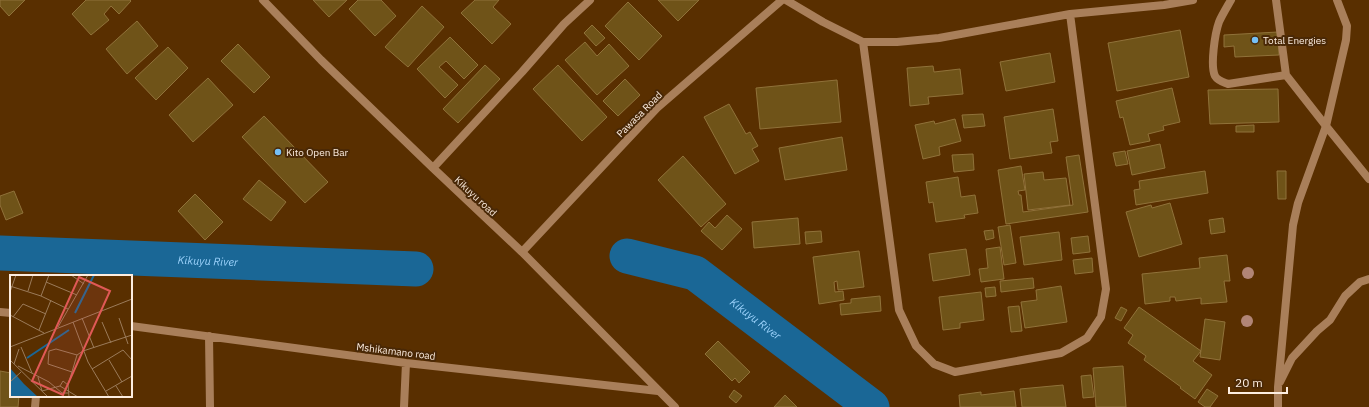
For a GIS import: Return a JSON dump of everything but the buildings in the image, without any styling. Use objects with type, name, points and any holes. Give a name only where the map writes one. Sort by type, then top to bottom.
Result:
[{"type":"street","name":"Kikuyu road","points":[[263,0],[321,60],[522,252],[675,407]]},
{"type":"street","points":[[433,168],[522,72],[564,24],[590,0]]},
{"type":"street","name":"Pawasa Road","points":[[522,252],[657,108],[782,0]]},
{"type":"street","points":[[786,0],[822,22],[863,42],[898,42],[939,38],[1070,14],[1164,5],[1193,0]]},
{"type":"street","points":[[1231,0],[1219,22],[1214,39],[1214,71],[1216,77],[1220,82],[1228,84],[1286,75]]},
{"type":"street","points":[[1276,0],[1286,75],[1369,179]]},
{"type":"street","points":[[1278,407],[1278,387],[1293,225],[1298,203],[1326,126],[1346,40],[1347,26],[1338,0]]},
{"type":"street","points":[[863,42],[899,310],[916,346],[934,364],[955,372],[1061,353],[1088,338],[1101,317],[1106,290],[1070,14]]},
{"type":"street","points":[[1278,387],[1292,358],[1317,331],[1330,320],[1345,296],[1360,282],[1369,279]]},
{"type":"street","points":[[0,312],[10,313]]},
{"type":"street","name":"Mshikamano road","points":[[132,326],[406,362],[658,391]]},
{"type":"street","points":[[208,336],[210,407]]},
{"type":"street","points":[[404,407],[406,362]]},
{"type":"street","points":[[35,407],[36,397]]},
{"type":"waterway","name":"Kikuyu River","points":[[0,253],[416,269]]},
{"type":"waterway","name":"Kikuyu River","points":[[627,256],[695,273],[872,407]]},
{"type":"place","name":"Total Energies","points":[[1255,40]]},
{"type":"place","name":"Kito Open Bar","points":[[278,152]]}]
